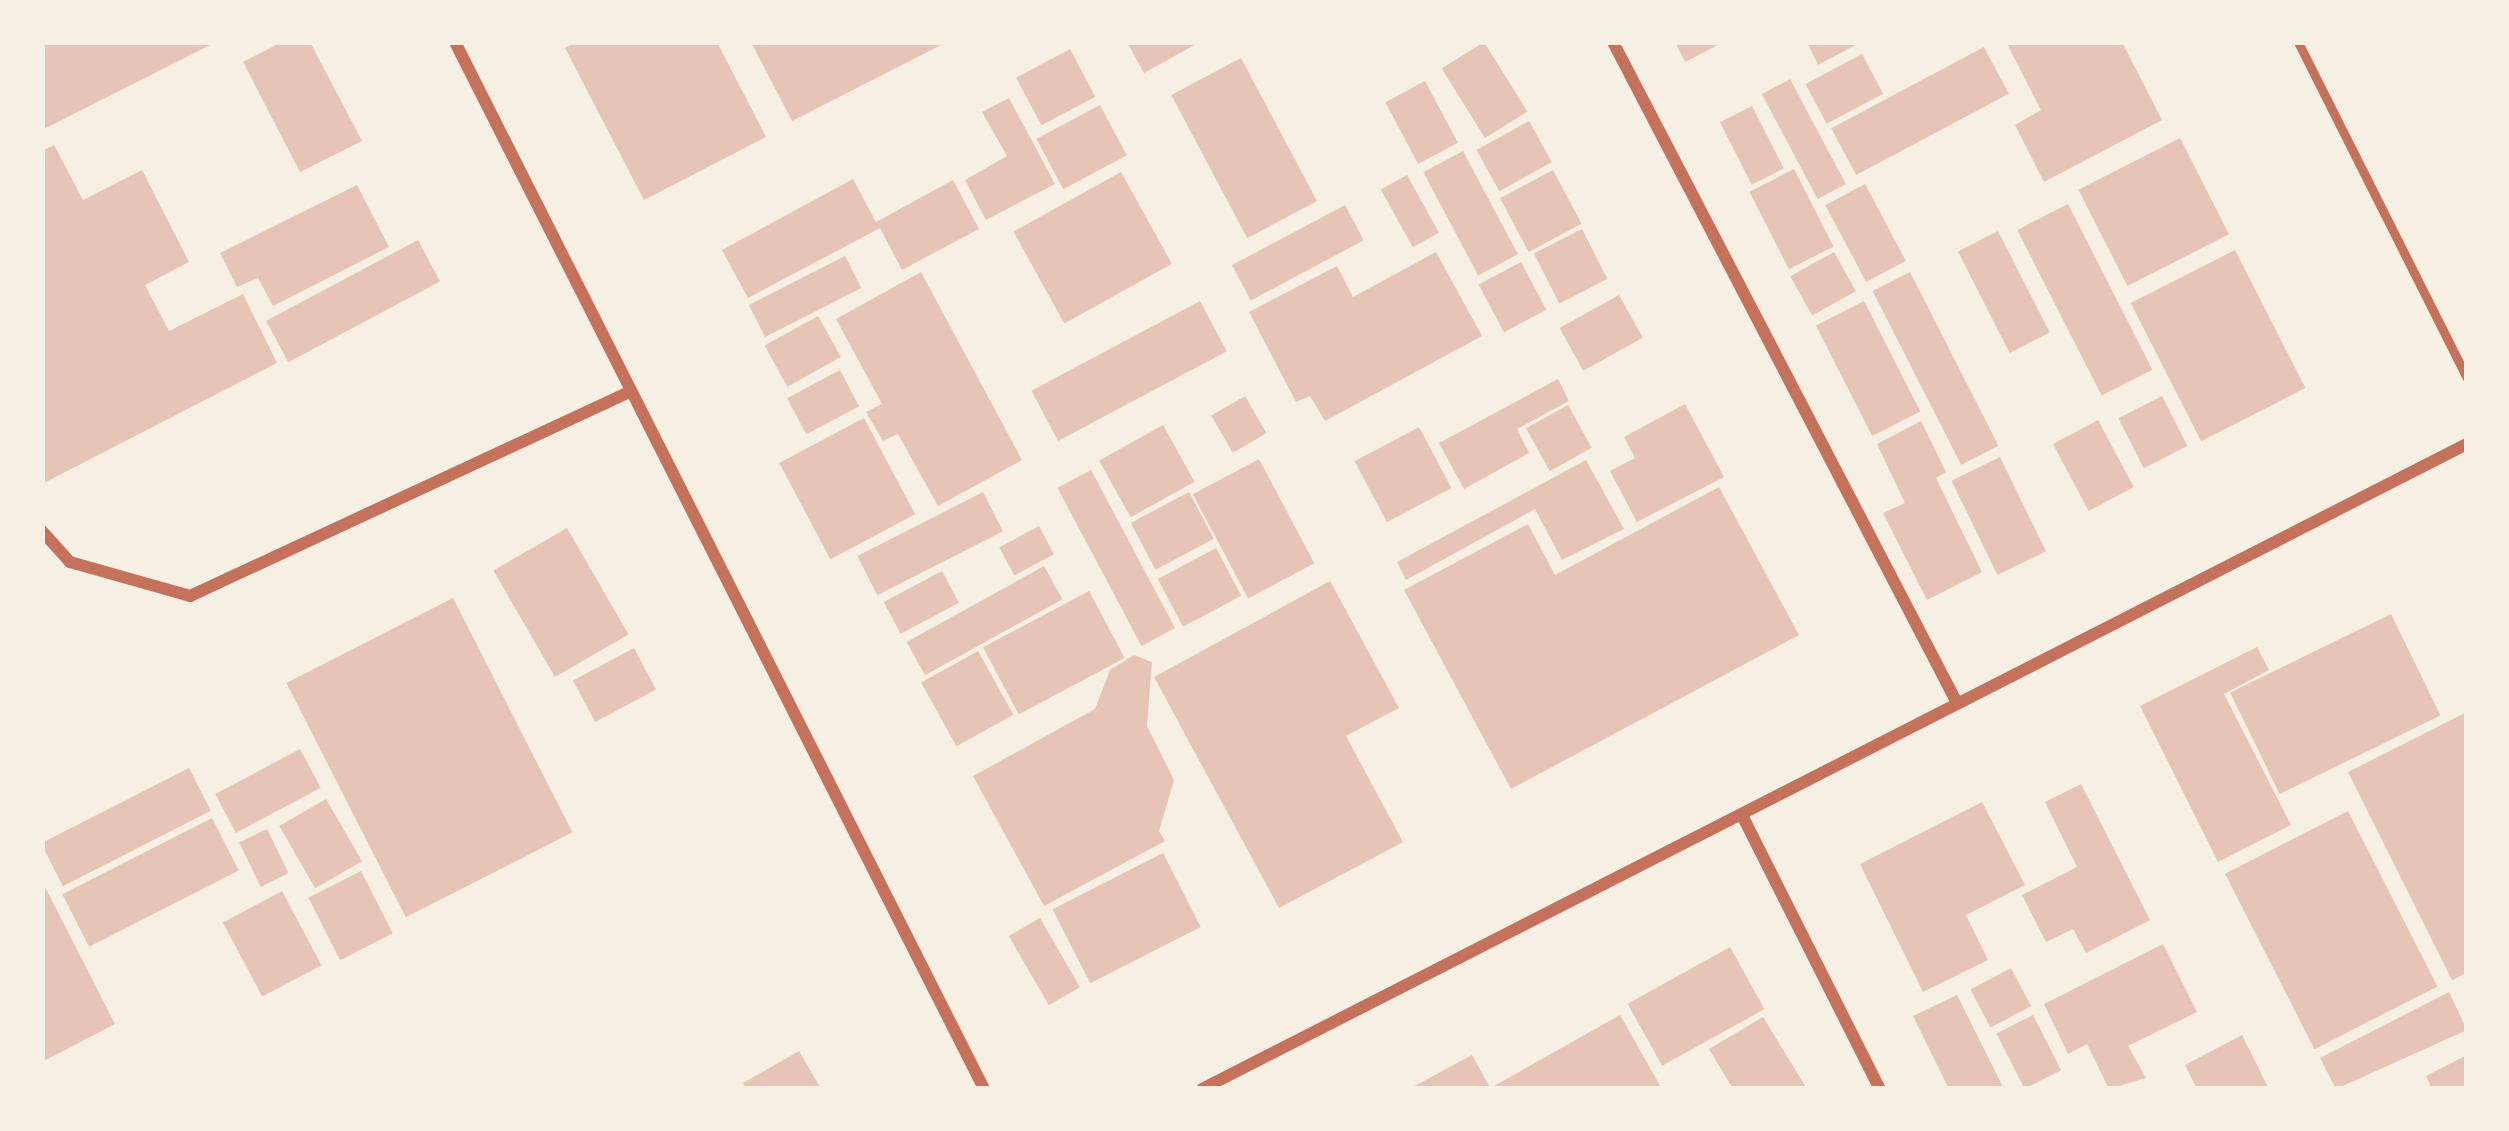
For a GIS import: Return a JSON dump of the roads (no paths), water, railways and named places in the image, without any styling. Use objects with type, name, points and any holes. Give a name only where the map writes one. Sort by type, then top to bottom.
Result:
[{"type":"street","points":[[454,42],[627,393],[984,1089]]},
{"type":"street","points":[[1613,42],[1954,699]]},
{"type":"street","points":[[42,531],[70,562],[190,596],[627,393]]},
{"type":"street","points":[[1202,1089],[1743,818],[1954,699],[2467,444]]},
{"type":"street","points":[[1743,818],[1880,1089]]},
{"type":"lane","points":[[2298,42],[2467,378]]}]
